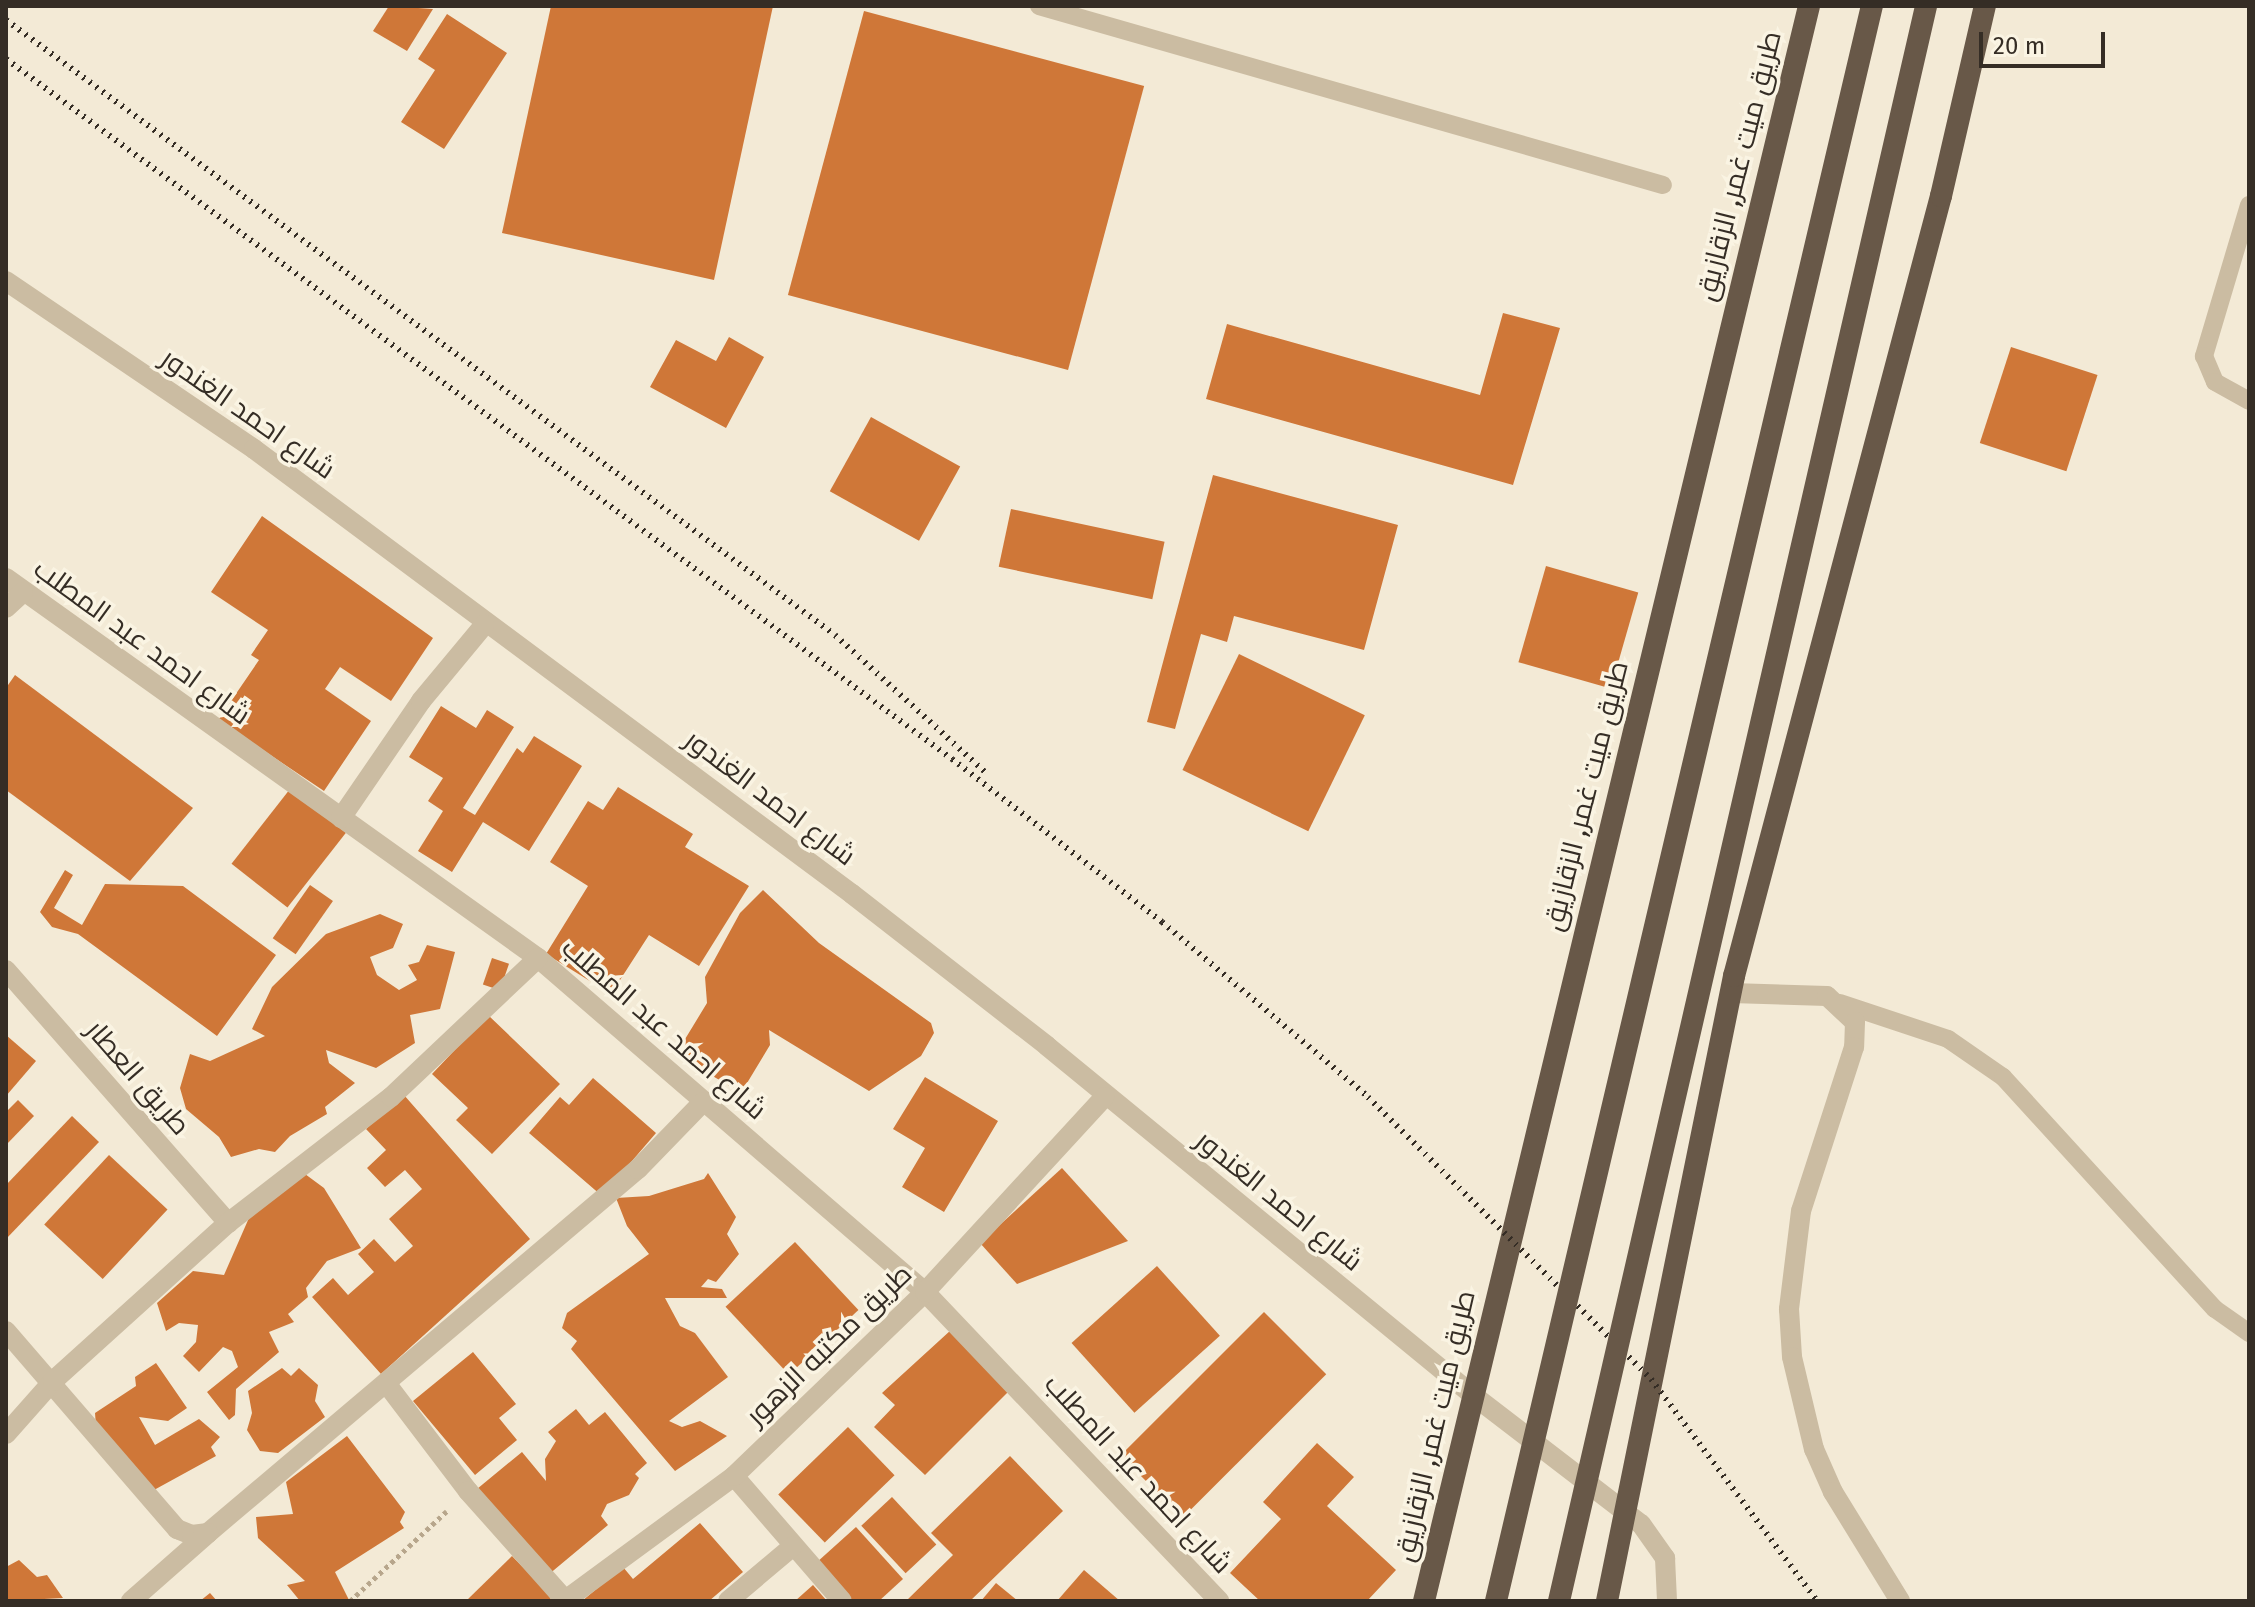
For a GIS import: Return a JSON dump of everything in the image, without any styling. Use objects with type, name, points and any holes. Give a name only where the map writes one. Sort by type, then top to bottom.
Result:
[{"type":"highway","name":"طريق ميت غمر, الزقازيق","points":[[1424,1601],[1809,6]]},
{"type":"highway","points":[[1496,1601],[1872,6]]},
{"type":"highway","points":[[1559,1601],[1926,6]]},
{"type":"highway","points":[[1607,1601],[1731,993],[1941,196],[1985,6]]},
{"type":"street","name":"شارع احمد الغندور","points":[[6,281],[254,449],[484,625],[852,894],[1047,1046],[1104,1097],[1651,1536],[1665,1558],[1667,1601]]},
{"type":"street","name":"شارع احمد عبد المطلب","points":[[6,578],[538,958],[925,1292],[1219,1601]]},
{"type":"street","points":[[6,608],[23,592]]},
{"type":"street","points":[[341,818],[421,701],[484,625]]},
{"type":"street","points":[[6,1434],[53,1381],[228,1223],[391,1097],[538,958]]},
{"type":"street","name":"طريق العطار","points":[[6,970],[228,1223]]},
{"type":"street","points":[[1731,993],[1827,996],[1840,1003],[1855,1022],[1854,1047],[1801,1211],[1789,1309],[1792,1357],[1814,1449],[1833,1492],[1900,1601]]},
{"type":"street","name":"طريق مكتبه الزهور","points":[[565,1601],[734,1476],[925,1292],[1104,1097]]},
{"type":"street","points":[[131,1601],[638,1169],[703,1102]]},
{"type":"street","points":[[6,1331],[53,1381],[177,1529],[192,1535],[208,1533]]},
{"type":"street","points":[[386,1383],[468,1491],[565,1601]]},
{"type":"street","points":[[734,1476],[792,1547],[842,1601]]},
{"type":"street","points":[[728,1601],[792,1547]]},
{"type":"lane","points":[[1039,6],[1663,185]]},
{"type":"lane","points":[[2249,205],[2204,356],[2215,382],[2249,401]]},
{"type":"lane","points":[[1840,1003],[1948,1039],[2003,1077],[2215,1309],[2249,1333]]},
{"type":"path","points":[[350,1601],[468,1491]]},
{"type":"building","points":[[389,6],[433,9],[407,51],[373,31]]},
{"type":"building","points":[[551,6],[773,6],[714,280],[502,233]]},
{"type":"building","points":[[864,11],[1144,86],[1068,370],[788,295]]},
{"type":"building","points":[[447,14],[507,53],[444,149],[401,122],[435,70],[418,59]]},
{"type":"building","points":[[1503,313],[1560,328],[1513,485],[1206,399],[1227,324],[1480,395]]},
{"type":"building","points":[[729,337],[764,357],[726,428],[650,387],[676,340],[716,361]]},
{"type":"building","points":[[2011,347],[2098,375],[2066,471],[1980,443]]},
{"type":"building","points":[[871,417],[960,466],[919,541],[830,491]]},
{"type":"building","points":[[1213,475],[1398,525],[1364,650],[1234,616],[1227,642],[1201,634],[1175,729],[1147,722]]},
{"type":"building","points":[[1011,509],[1165,542],[1152,599],[999,567]]},
{"type":"building","points":[[262,516],[433,638],[391,701],[340,667],[325,689],[371,721],[324,791],[218,720],[259,660],[251,655],[268,630],[211,592]]},
{"type":"building","points":[[1546,566],[1638,592],[1611,689],[1518,662]]},
{"type":"building","points":[[1239,654],[1365,715],[1308,831],[1182,770]]},
{"type":"building","points":[[15,675],[193,808],[130,881],[6,790],[6,688]]},
{"type":"building","points":[[441,706],[476,728],[487,710],[514,727],[463,808],[475,815],[517,748],[523,753],[534,736],[582,766],[529,851],[483,822],[452,872],[418,851],[443,811],[428,801],[443,778],[409,757]]},
{"type":"building","points":[[618,787],[693,834],[685,847],[749,886],[699,966],[649,935],[611,994],[546,954],[588,886],[550,862],[588,801],[603,810]]},
{"type":"building","points":[[290,789],[346,833],[287,908],[232,864]]},
{"type":"building","points":[[65,870],[73,875],[54,908],[82,925],[105,884],[183,886],[276,955],[217,1036],[78,934],[52,927],[40,912]]},
{"type":"building","points":[[310,885],[333,901],[296,954],[273,938]]},
{"type":"building","points":[[763,890],[819,943],[931,1023],[934,1033],[921,1056],[869,1091],[769,1030],[770,1045],[741,1093],[676,1054],[707,1003],[705,977],[740,913]]},
{"type":"building","points":[[380,914],[403,924],[393,948],[370,957],[377,975],[399,990],[417,980],[408,965],[419,962],[427,945],[455,952],[440,1009],[410,1015],[415,1043],[376,1068],[326,1050],[329,1063],[355,1083],[325,1107],[327,1114],[290,1136],[275,1152],[259,1149],[231,1157],[219,1137],[186,1109],[180,1088],[190,1054],[210,1061],[265,1036],[252,1029],[272,987],[326,934]]},
{"type":"building","points":[[492,958],[509,964],[500,990],[483,984]]},
{"type":"building","points":[[488,1015],[560,1084],[492,1154],[456,1120],[468,1108],[432,1074]]},
{"type":"building","points":[[6,1035],[36,1061],[6,1096]]},
{"type":"building","points":[[925,1077],[998,1121],[944,1212],[902,1187],[925,1148],[893,1129]]},
{"type":"building","points":[[593,1078],[656,1133],[602,1196],[529,1133],[560,1097],[569,1105]]},
{"type":"building","points":[[404,1095],[530,1239],[381,1374],[312,1297],[333,1278],[348,1295],[374,1272],[358,1254],[374,1239],[395,1262],[413,1246],[389,1219],[422,1189],[405,1170],[385,1187],[367,1168],[386,1150],[366,1129]]},
{"type":"building","points":[[18,1100],[34,1116],[6,1145],[6,1112]]},
{"type":"building","points":[[72,1116],[99,1142],[6,1239],[6,1185]]},
{"type":"building","points":[[109,1155],[168,1210],[103,1279],[44,1224]]},
{"type":"building","points":[[1062,1168],[1128,1241],[1017,1284],[980,1243]]},
{"type":"building","points":[[708,1173],[736,1217],[727,1234],[739,1254],[716,1282],[708,1279],[701,1287],[722,1289],[727,1298],[665,1298],[680,1326],[695,1333],[728,1377],[669,1421],[682,1427],[700,1421],[727,1436],[675,1471],[571,1349],[577,1341],[562,1328],[567,1313],[649,1254],[627,1226],[616,1198],[649,1196],[704,1179]]},
{"type":"building","points":[[305,1174],[324,1188],[361,1248],[327,1261],[306,1288],[308,1297],[288,1314],[294,1322],[269,1332],[279,1352],[236,1389],[235,1415],[229,1420],[207,1392],[238,1367],[232,1351],[223,1347],[199,1372],[183,1356],[196,1342],[198,1325],[179,1323],[166,1331],[157,1303],[193,1271],[224,1275],[252,1211]]},
{"type":"building","points":[[795,1242],[858,1310],[789,1375],[726,1307]]},
{"type":"building","points":[[1157,1266],[1220,1336],[1134,1413],[1072,1343]]},
{"type":"building","points":[[1264,1312],[1326,1374],[1183,1518],[1120,1456]]},
{"type":"building","points":[[951,1330],[1009,1391],[925,1475],[874,1427],[895,1405],[882,1393]]},
{"type":"building","points":[[473,1352],[516,1404],[499,1418],[517,1440],[475,1475],[413,1401]]},
{"type":"building","points":[[156,1363],[187,1408],[168,1421],[139,1417],[155,1445],[199,1419],[220,1437],[211,1447],[216,1456],[154,1490],[96,1426],[95,1413],[136,1386],[135,1377]]},
{"type":"building","points":[[282,1368],[291,1376],[299,1368],[318,1385],[315,1401],[325,1417],[278,1453],[260,1451],[247,1430],[252,1413],[248,1391]]},
{"type":"building","points":[[576,1409],[589,1425],[605,1412],[647,1463],[635,1474],[639,1478],[629,1495],[607,1504],[601,1516],[608,1525],[548,1575],[477,1489],[522,1452],[546,1481],[545,1459],[556,1441],[548,1432]]},
{"type":"building","points":[[848,1427],[895,1475],[825,1543],[778,1494]]},
{"type":"building","points":[[347,1436],[405,1512],[400,1522],[404,1528],[335,1572],[349,1600],[300,1601],[287,1585],[305,1581],[258,1538],[256,1517],[293,1514],[286,1482]]},
{"type":"building","points":[[1317,1443],[1354,1477],[1327,1506],[1396,1570],[1367,1601],[1260,1601],[1230,1573],[1281,1519],[1263,1502]]},
{"type":"building","points":[[1010,1456],[1063,1511],[970,1601],[906,1601],[953,1555],[931,1533]]},
{"type":"building","points":[[892,1497],[936,1545],[906,1573],[861,1526]]},
{"type":"building","points":[[700,1523],[743,1572],[709,1601],[582,1601],[623,1567],[633,1579]]},
{"type":"building","points":[[856,1527],[903,1579],[879,1601],[851,1601],[816,1563]]},
{"type":"building","points":[[512,1556],[552,1597],[548,1601],[466,1601]]},
{"type":"building","points":[[19,1560],[37,1577],[47,1575],[63,1598],[6,1601],[6,1567]]},
{"type":"building","points":[[1084,1570],[1120,1601],[1057,1601]]},
{"type":"building","points":[[996,1583],[1018,1601],[981,1601]]},
{"type":"building","points":[[813,1585],[827,1601],[795,1601]]},
{"type":"building","points":[[210,1593],[217,1601],[200,1601]]},
{"type":"railway","points":[[6,20],[835,635],[985,772]]},
{"type":"railway","points":[[6,59],[952,759],[1162,922],[1368,1097],[1651,1379],[1817,1601]]}]
